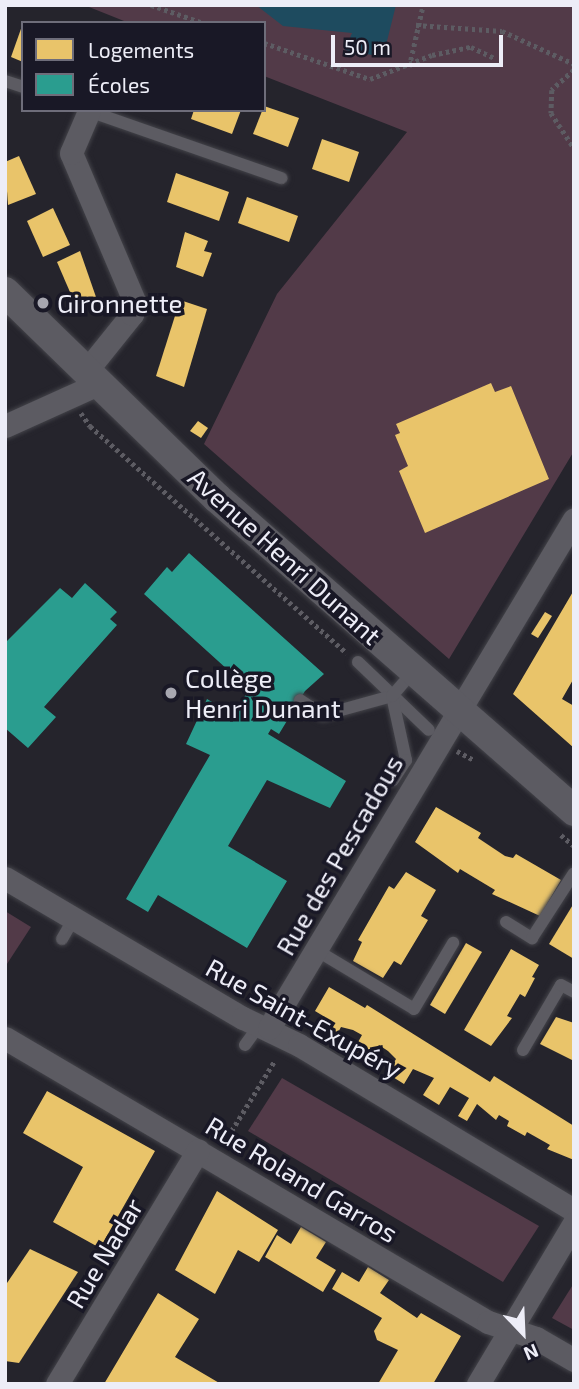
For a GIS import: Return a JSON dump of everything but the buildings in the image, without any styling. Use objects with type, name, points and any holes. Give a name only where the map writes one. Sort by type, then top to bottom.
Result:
[{"type":"street","points":[[5,426],[92,377],[132,314],[135,303],[102,209],[71,153],[87,112]]},
{"type":"street","name":"Avenue Henri Dunant","points":[[5,292],[217,498],[574,811]]},
{"type":"street","name":"Rue des Pescadous","points":[[264,1026],[316,950],[457,710],[574,519]]},
{"type":"street","name":"Rue Saint-Exupéry","points":[[5,878],[264,1026],[574,1210]]},
{"type":"street","name":"Rue Roland Garros","points":[[5,1038],[488,1322],[536,1338],[574,1360]]},
{"type":"street","name":"Rue Nadar","points":[[57,1384],[206,1155]]},
{"type":"street","points":[[478,1384],[574,1223]]},
{"type":"lane","points":[[90,112],[281,178]]},
{"type":"lane","points":[[358,662],[429,730]]},
{"type":"lane","points":[[300,700],[323,715],[392,696],[404,682]]},
{"type":"lane","points":[[392,696],[408,761],[393,780]]},
{"type":"lane","points":[[506,922],[532,938],[574,873]]},
{"type":"lane","points":[[62,939],[74,918]]},
{"type":"lane","points":[[316,950],[414,1010],[453,943]]},
{"type":"lane","points":[[523,1050],[561,985],[574,992]]},
{"type":"lane","points":[[246,1045],[264,1026]]},
{"type":"path","points":[[151,5],[197,21]]},
{"type":"path","points":[[409,67],[416,25],[423,5]]},
{"type":"path","points":[[416,25],[502,31],[574,64]]},
{"type":"path","points":[[266,44],[370,79],[409,67],[432,55],[471,47],[495,58]]},
{"type":"path","points":[[574,70],[552,90],[551,113],[574,148]]},
{"type":"path","points":[[79,410],[90,426],[358,662]]},
{"type":"path","points":[[206,1155],[274,1059],[280,1062]]},
{"type":"shaded area","points":[[84,5],[574,5],[574,451],[449,659],[204,444],[277,294],[407,132],[266,77],[266,21],[124,21]]},
{"type":"shaded area","points":[[5,911],[31,927],[5,967]]},
{"type":"shaded area","points":[[282,1078],[539,1226],[503,1282],[248,1131]]},
{"type":"shaded area","points":[[574,1283],[574,1330],[552,1318]]},
{"type":"water","points":[[256,5],[396,5],[383,57],[345,50],[352,33],[283,26]]},
{"type":"place","name":"Gironnette","points":[[43,303]]},
{"type":"place","name":"Collège Henri Dunant","points":[[171,693]]}]
